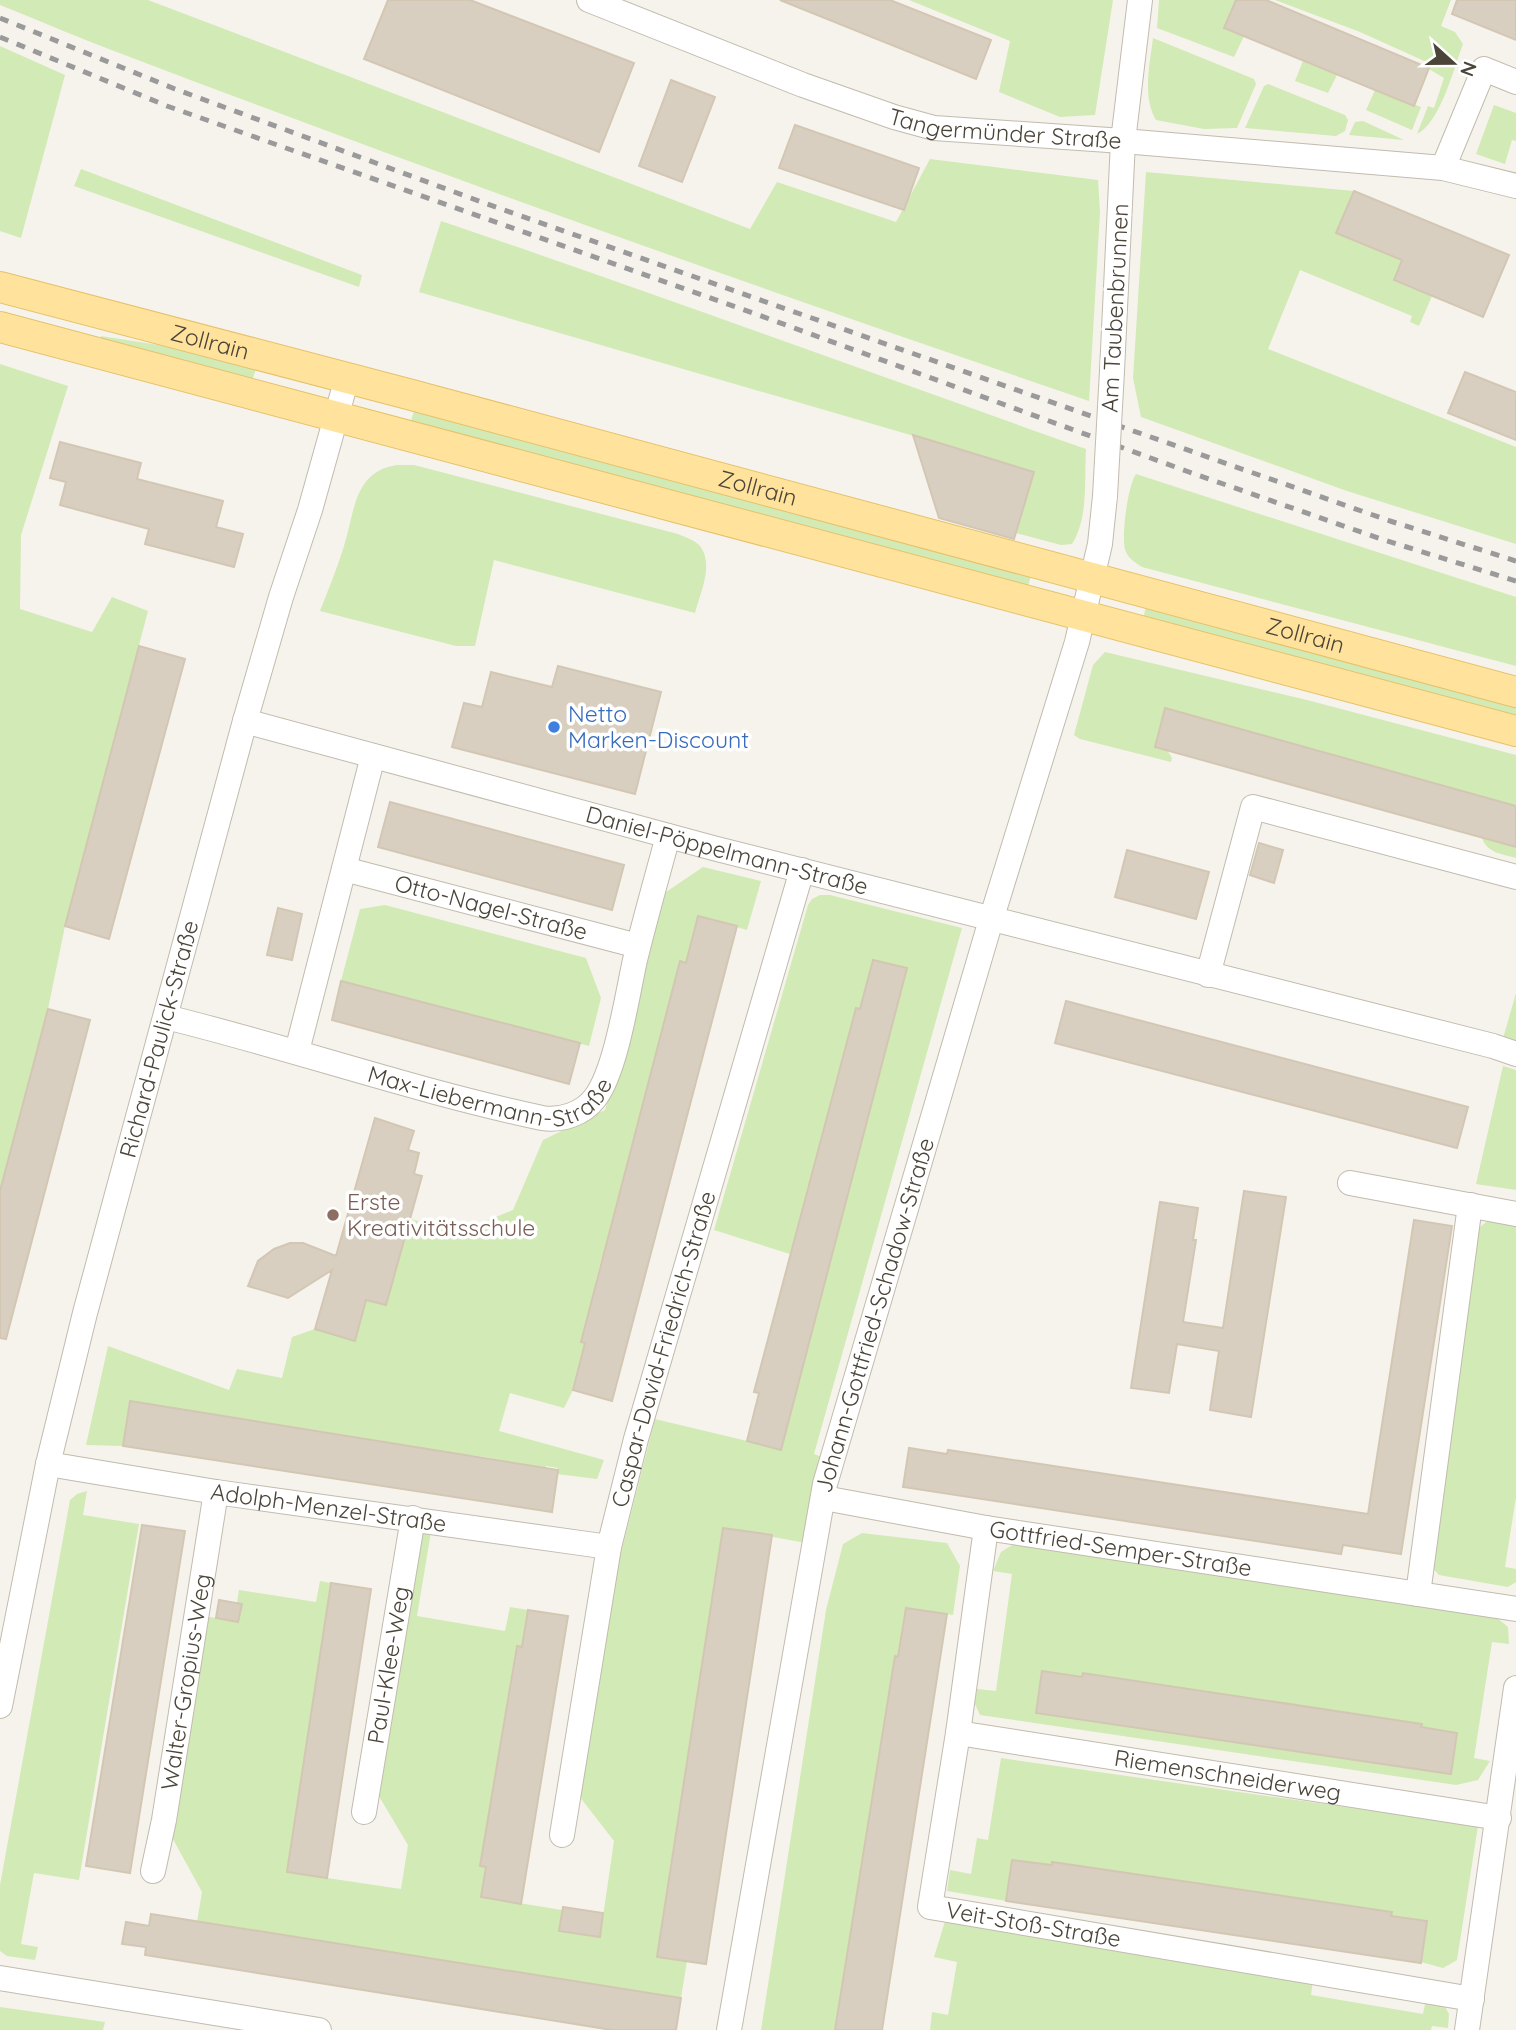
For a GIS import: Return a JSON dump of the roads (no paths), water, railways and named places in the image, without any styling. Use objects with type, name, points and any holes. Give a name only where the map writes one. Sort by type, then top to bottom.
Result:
[{"type":"main road","name":"Zollrain","points":[[0,287],[1516,692]]},
{"type":"main road","name":"Zollrain","points":[[0,327],[1516,731]]},
{"type":"street","name":"Tangermünder Straße","points":[[589,0],[803,85],[933,128],[1443,168],[1516,186]]},
{"type":"street","name":"Am Taubenbrunnen","points":[[1083,615],[1100,544],[1105,496],[1123,141],[1140,0]]},
{"type":"street","points":[[1443,168],[1484,69],[1516,82]]},
{"type":"street","name":"Richard-Paulick-Straße","points":[[0,1706],[48,1464],[89,1299],[245,721],[281,597],[310,510],[347,378]]},
{"type":"street","name":"Johann-Gottfried-Schadow-Straße","points":[[729,2030],[825,1484],[991,920],[1049,737],[1083,615]]},
{"type":"street","name":"Daniel-Pöppelmann-Straße","points":[[245,721],[668,836],[1516,1054]]},
{"type":"street","points":[[297,1051],[373,756]]},
{"type":"street","points":[[1208,975],[1252,807],[1516,877]]},
{"type":"street","name":"Max-Liebermann-Straße","points":[[166,1017],[297,1051],[472,1103],[542,1118],[567,1117],[593,1101],[610,1068],[638,946],[668,836]]},
{"type":"street","name":"Otto-Nagel-Straße","points":[[344,869],[638,946]]},
{"type":"street","name":"Caspar-David-Friedrich-Straße","points":[[562,1835],[609,1547],[636,1439],[802,870]]},
{"type":"street","points":[[1350,1183],[1516,1214]]},
{"type":"street","points":[[1418,1594],[1470,1205]]},
{"type":"street","name":"Adolph-Menzel-Straße","points":[[48,1464],[216,1492],[609,1547]]},
{"type":"street","name":"Walter-Gropius-Weg","points":[[153,1871],[164,1820],[216,1492]]},
{"type":"street","name":"Gottfried-Semper-Straße","points":[[824,1498],[986,1528],[1516,1609]]},
{"type":"street","name":"Paul-Klee-Weg","points":[[364,1812],[413,1518]]},
{"type":"street","name":"Veit-Stoß-Straße","points":[[986,1528],[958,1734],[930,1907],[1472,1999]]},
{"type":"street","points":[[1466,2030],[1516,1688]]},
{"type":"street","name":"Riemenschneiderweg","points":[[958,1734],[1499,1818]]},
{"type":"street","points":[[0,1978],[318,2030]]},
{"type":"railway","points":[[0,18],[175,89],[487,204],[1390,521],[1516,561]]},
{"type":"railway","points":[[0,37],[167,106],[753,313],[1189,472],[1381,539],[1516,581]]},
{"type":"place","name":"Netto Marken-Discount","points":[[554,727]]},
{"type":"place","name":"Erste Kreativitätsschule","points":[[333,1215]]}]
